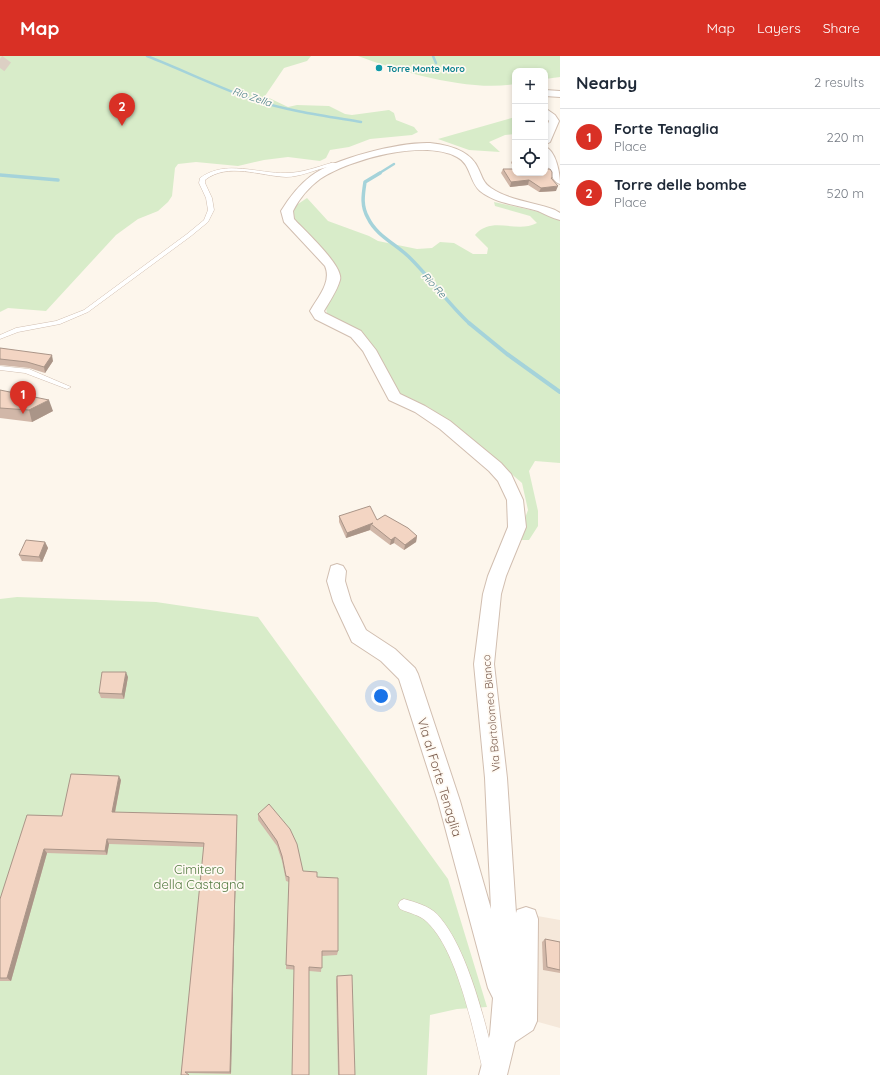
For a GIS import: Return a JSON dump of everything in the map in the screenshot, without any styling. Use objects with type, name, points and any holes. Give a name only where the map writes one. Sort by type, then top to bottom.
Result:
[{"type":"street","points":[[548,93],[560,94]]},
{"type":"street","points":[[548,114],[554,121],[548,135]]},
{"type":"street","name":"Via Bartolomeo Bianco","points":[[505,1021],[507,966],[502,854],[492,730],[484,664],[492,594],[497,576],[517,527],[515,500],[505,478],[495,467],[445,425],[420,408],[400,401],[394,396],[369,350],[356,334],[320,316],[317,311],[334,280],[334,273],[330,264],[288,220],[287,211],[315,177],[325,171],[382,153],[412,147],[426,146],[443,148],[463,156],[471,162],[477,180],[487,192],[546,210],[560,217]]},
{"type":"street","points":[[548,156],[560,181]]},
{"type":"street","name":"Via al Forte Tenaglia","points":[[337,571],[336,581],[342,601],[359,636],[388,655],[408,674],[449,801],[505,1021]]},
{"type":"street","points":[[492,1075],[505,1021],[524,1021],[526,919]]},
{"type":"lane","points":[[0,337],[16,330],[58,323],[86,311],[189,235],[206,221],[211,210],[209,198],[202,184],[202,180],[207,175],[223,170],[249,170],[291,175],[309,172],[333,163],[343,165]]},
{"type":"lane","points":[[0,368],[26,371],[67,387]]},
{"type":"lane","points":[[404,905],[419,909],[431,917],[441,928],[450,943],[458,961],[492,1075]]},
{"type":"shaded area","points":[[515,912],[560,920],[560,1028],[513,1015]]},
{"type":"green space","points":[[0,56],[311,56],[307,61],[284,68],[265,96],[288,107],[297,105],[329,106],[345,114],[352,115],[389,110],[394,113],[396,120],[414,127],[418,132],[412,135],[370,139],[349,147],[330,150],[326,158],[320,161],[288,157],[264,160],[238,166],[196,162],[178,164],[175,168],[172,196],[168,202],[158,211],[138,219],[116,235],[46,311],[8,308],[0,312]]},
{"type":"green space","points":[[358,56],[560,56],[560,77],[548,79],[548,68],[512,68],[512,84],[497,86],[456,83],[394,68]]},
{"type":"green space","points":[[512,118],[512,134],[505,135],[489,142],[500,152],[469,150],[438,139]]},
{"type":"green space","points":[[307,198],[328,221],[369,236],[378,241],[417,249],[432,248],[440,242],[454,243],[473,254],[487,254],[488,248],[475,235],[482,229],[497,225],[521,227],[537,223],[530,216],[495,206],[494,202],[544,213],[560,220],[560,463],[535,461],[529,471],[538,511],[538,526],[529,540],[517,540],[528,510],[522,483],[466,435],[430,408],[400,395],[367,340],[327,315],[326,307],[340,283],[338,268],[292,218],[295,206]]},
{"type":"green space","name":"Cimitero della Castagna","points":[[17,597],[156,602],[258,617],[448,879],[487,1007],[457,1009],[430,1015],[427,1075],[0,1075],[0,599]]},
{"type":"building","points":[[503,169],[512,169],[512,176],[548,176],[548,169],[550,169],[552,172],[551,178],[558,186],[541,188],[529,180],[511,182]]},
{"type":"building","points":[[0,348],[52,355],[44,367],[27,362],[0,359]]},
{"type":"building","points":[[0,390],[49,400],[29,410],[0,408]]},
{"type":"building","points":[[370,506],[377,520],[385,515],[408,528],[417,536],[405,545],[395,537],[391,540],[371,524],[373,523],[347,533],[339,516]]},
{"type":"building","points":[[26,540],[45,542],[39,557],[19,555]]},
{"type":"building","points":[[102,672],[126,672],[122,694],[99,693]]},
{"type":"building","points":[[71,774],[119,776],[112,812],[237,815],[230,1072],[185,1072],[189,1075],[181,1075],[204,843],[107,839],[105,851],[44,849],[7,978],[0,978],[0,899],[27,815],[62,816]]},
{"type":"building","points":[[269,804],[290,829],[297,844],[303,871],[317,872],[317,877],[338,878],[338,951],[322,951],[322,968],[309,967],[309,1075],[292,1075],[294,966],[286,965],[289,877],[286,876],[277,841],[258,814]]},
{"type":"building","points":[[545,939],[560,942],[560,970],[547,967]]},
{"type":"building","points":[[352,975],[355,1075],[339,1075],[337,976]]},
{"type":"waterway","name":"Rio Zella","points":[[147,56],[254,100],[293,110],[361,122]]},
{"type":"waterway","points":[[433,56],[436,63]]},
{"type":"waterway","name":"Rio Re","points":[[378,174],[394,164]]},
{"type":"waterway","name":"Rio Re","points":[[380,173],[365,182],[363,205],[371,224],[380,234],[403,251],[416,264],[469,323]]},
{"type":"waterway","points":[[0,175],[58,180]]},
{"type":"waterway","name":"Rio Re","points":[[469,323],[507,354],[560,392]]},
{"type":"tunnel","points":[[0,68],[9,56]]},
{"type":"place","name":"Torre Monte Moro","points":[[379,68]]},
{"type":"place","name":"Torre delle bombe","points":[[122,126]]},
{"type":"place","name":"Forte Tenaglia","points":[[23,414]]}]
